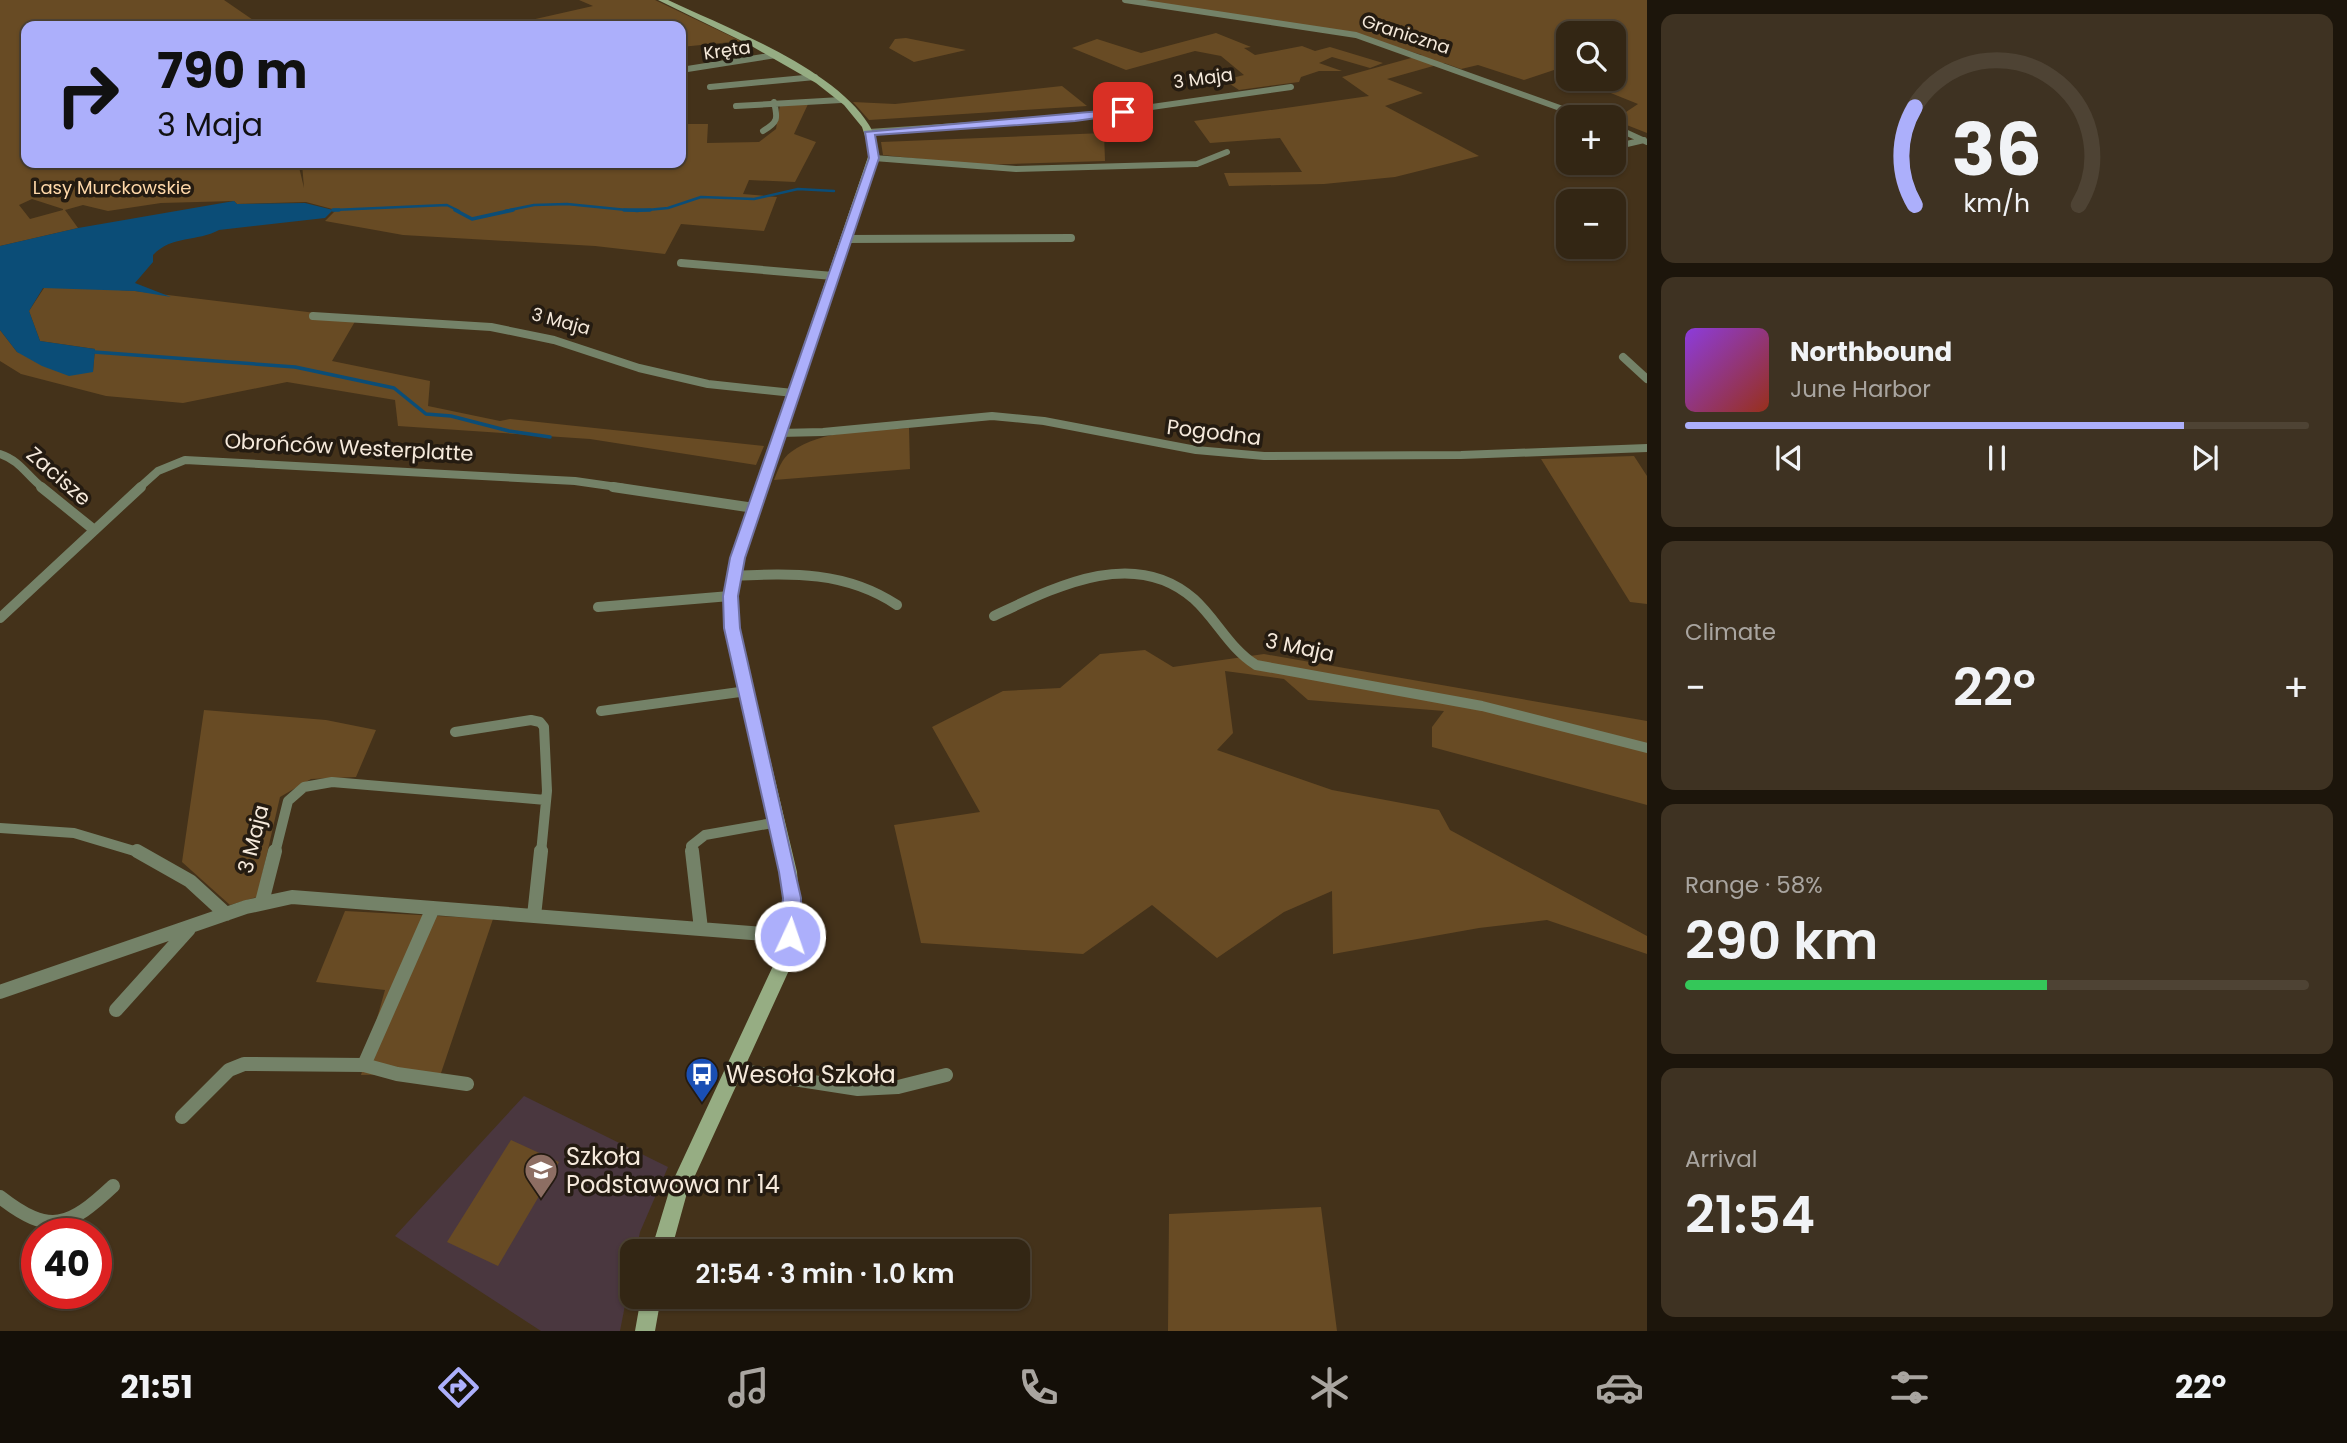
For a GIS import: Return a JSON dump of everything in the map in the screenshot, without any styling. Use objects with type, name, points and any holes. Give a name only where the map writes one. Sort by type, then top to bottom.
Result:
[{"type":"street","points":[[662,0],[776,55],[815,78],[841,100],[869,132],[874,158],[754,509],[733,576],[730,596],[732,628],[778,822],[792,898],[790,936],[782,966],[678,1192],[664,1239]]},
{"type":"street","name":"Graniczna","points":[[1125,0],[1356,35],[1556,107]]},
{"type":"street","name":"Kręta","points":[[686,69],[776,55]]},
{"type":"street","points":[[710,87],[815,78]]},
{"type":"street","name":"3 Maja","points":[[869,132],[1075,118],[1291,87]]},
{"type":"street","points":[[736,106],[841,100]]},
{"type":"street","points":[[762,131],[776,123],[778,117],[774,102]]},
{"type":"street","points":[[1626,132],[1645,141]]},
{"type":"street","points":[[1626,145],[1645,141]]},
{"type":"street","points":[[874,158],[974,168],[1016,169],[1197,164],[1227,152]]},
{"type":"street","points":[[845,239],[1071,238]]},
{"type":"street","points":[[681,263],[833,276]]},
{"type":"street","name":"3 Maja","points":[[313,316],[491,327],[554,340],[639,368],[708,384],[793,393]]},
{"type":"street","points":[[1623,357],[1647,379]]},
{"type":"street","name":"Pogodna","points":[[779,433],[823,432],[992,416],[1044,421],[1196,450],[1264,456],[1447,455],[1647,448]]},
{"type":"street","name":"Zacisze","points":[[0,454],[18,460],[29,477],[93,529]]},
{"type":"street","name":"Obrońców Westerplatte","points":[[0,618],[93,529],[159,471],[185,460],[575,481],[754,509]]},
{"type":"street","points":[[733,576],[788,573],[846,578],[866,586],[897,605]]},
{"type":"street","name":"3 Maja","points":[[994,616],[1076,581],[1106,575],[1149,574],[1170,580],[1188,592],[1237,653],[1256,665],[1482,706],[1647,748]]},
{"type":"street","points":[[598,607],[730,596]]},
{"type":"street","points":[[601,711],[747,691]]},
{"type":"street","points":[[454,733],[509,723],[540,722],[544,727],[546,800],[534,916]]},
{"type":"street","name":"3 Maja","points":[[262,902],[288,801],[304,787],[332,782],[546,800]]},
{"type":"street","points":[[701,929],[691,846],[695,840],[705,835],[778,822]]},
{"type":"street","points":[[0,828],[69,830],[147,856],[188,880],[226,914],[0,992]]},
{"type":"street","name":"3 Maja","points":[[226,914],[262,902],[292,897],[790,936]]},
{"type":"street","points":[[364,1065],[433,908]]},
{"type":"street","points":[[116,1010],[192,926]]},
{"type":"street","points":[[181,1117],[229,1070],[244,1064],[364,1065],[397,1074],[467,1084]]},
{"type":"street","points":[[736,1070],[860,1088],[898,1087],[946,1075]]},
{"type":"street","points":[[0,1197],[23,1217],[49,1226],[80,1217],[113,1186]]},
{"type":"street","points":[[645,1331],[649,1309]]},
{"type":"shaded area","name":"Szkoła Podstawowa nr 14","points":[[524,1096],[668,1167],[639,1239],[620,1239],[620,1309],[624,1309],[620,1331],[541,1331],[395,1236]]},
{"type":"green space","name":"Lasy Murckowskie","points":[[0,0],[224,0],[255,21],[21,21],[21,168],[299,168],[304,188],[302,168],[686,168],[686,124],[708,124],[707,143],[759,142],[776,129],[780,105],[809,102],[794,134],[816,142],[795,182],[749,180],[743,194],[777,197],[764,231],[681,224],[665,254],[595,246],[403,235],[325,221],[336,210],[306,202],[161,203],[108,211],[83,205],[65,210],[78,228],[0,246]],"holes":[[[32,199],[63,210],[30,219],[19,205]]]},
{"type":"green space","points":[[579,0],[655,0],[741,41],[686,46],[686,21],[531,20],[593,6]]},
{"type":"green space","points":[[1138,0],[1647,0],[1647,133],[1626,125],[1626,112],[1638,104],[1606,91],[1626,91],[1626,21],[1556,21],[1556,71],[1524,80],[1478,65],[1461,69],[1444,63],[1387,79],[1423,93],[1385,106],[1479,156],[1395,177],[1324,184],[1229,186],[1224,173],[1302,172],[1280,138],[1210,143],[1194,121],[1369,96],[1342,77],[1422,55],[1354,34]]},
{"type":"green space","points":[[1216,33],[1251,47],[1244,48],[1255,55],[1302,46],[1315,51],[1330,47],[1383,63],[1370,68],[1332,57],[1319,63],[1342,71],[1319,71],[1301,77],[1299,82],[1239,90],[1224,80],[1244,75],[1221,56],[1195,51],[1126,70],[1072,48],[1097,39],[1141,53]]},
{"type":"green space","points":[[906,38],[966,50],[914,62],[889,48],[895,39]]},
{"type":"green space","points":[[1062,86],[1087,106],[869,120],[853,102],[895,104]]},
{"type":"green space","points":[[1104,133],[1105,161],[977,165],[883,155],[881,142]]},
{"type":"green space","points":[[44,288],[135,291],[357,318],[332,361],[430,381],[428,406],[500,421],[510,419],[764,446],[756,465],[590,439],[398,426],[395,400],[287,382],[183,403],[106,396],[21,374],[0,361],[0,330],[17,352],[93,371],[95,349],[40,341],[29,311]]},
{"type":"green space","points":[[909,428],[910,469],[774,480],[788,455],[803,444],[832,435]]},
{"type":"green space","points":[[1634,456],[1647,476],[1647,604],[1630,602],[1541,459]]},
{"type":"green space","points":[[1145,650],[1173,667],[1264,654],[1647,721],[1647,805],[1432,747],[1432,727],[1444,711],[1308,700],[1284,679],[1225,671],[1233,733],[1217,750],[1332,790],[1439,810],[1450,830],[1647,936],[1647,954],[1547,920],[1479,928],[1333,954],[1332,891],[1284,912],[1217,958],[1152,905],[1083,954],[921,943],[894,825],[980,812],[932,727],[1003,691],[1060,688],[1100,654]]},
{"type":"green space","points":[[204,710],[326,720],[376,730],[356,777],[311,779],[280,797],[257,897],[230,905],[182,862]]},
{"type":"green space","points":[[345,911],[493,919],[441,1073],[361,1075],[385,990],[316,982]]},
{"type":"green space","points":[[511,1140],[559,1162],[498,1266],[447,1242]]},
{"type":"green space","points":[[1321,1207],[1337,1331],[1168,1331],[1169,1214]]},
{"type":"water","points":[[234,201],[237,204],[305,203],[333,210],[325,218],[219,230],[168,244],[153,255],[153,262],[135,283],[171,297],[135,291],[43,288],[29,311],[40,341],[95,349],[93,372],[69,376],[42,366],[17,352],[0,330],[0,246],[78,228]]},
{"type":"waterway","points":[[647,210],[668,208],[701,197],[754,199],[798,189],[834,191]]},
{"type":"waterway","points":[[505,211],[534,205],[567,204],[627,210]]},
{"type":"waterway","points":[[339,210],[333,210],[447,205],[459,211]]},
{"type":"waterway","points":[[455,210],[472,219],[513,210]]},
{"type":"waterway","points":[[627,210],[647,210]]},
{"type":"waterway","points":[[627,210],[647,210]]},
{"type":"waterway","points":[[94,352],[295,367],[394,388],[426,414],[451,416],[509,431],[550,437]]},
{"type":"place","name":"Wesoła Szkoła","points":[[702,1104]]},
{"type":"place","name":"Szkoła Podstawowa nr 14","points":[[541,1200]]},
{"type":"route","points":[[790,936],[792,898],[789,872],[732,628],[730,596],[737,558],[874,158],[874,145],[869,132],[1075,118],[1123,112]]}]
